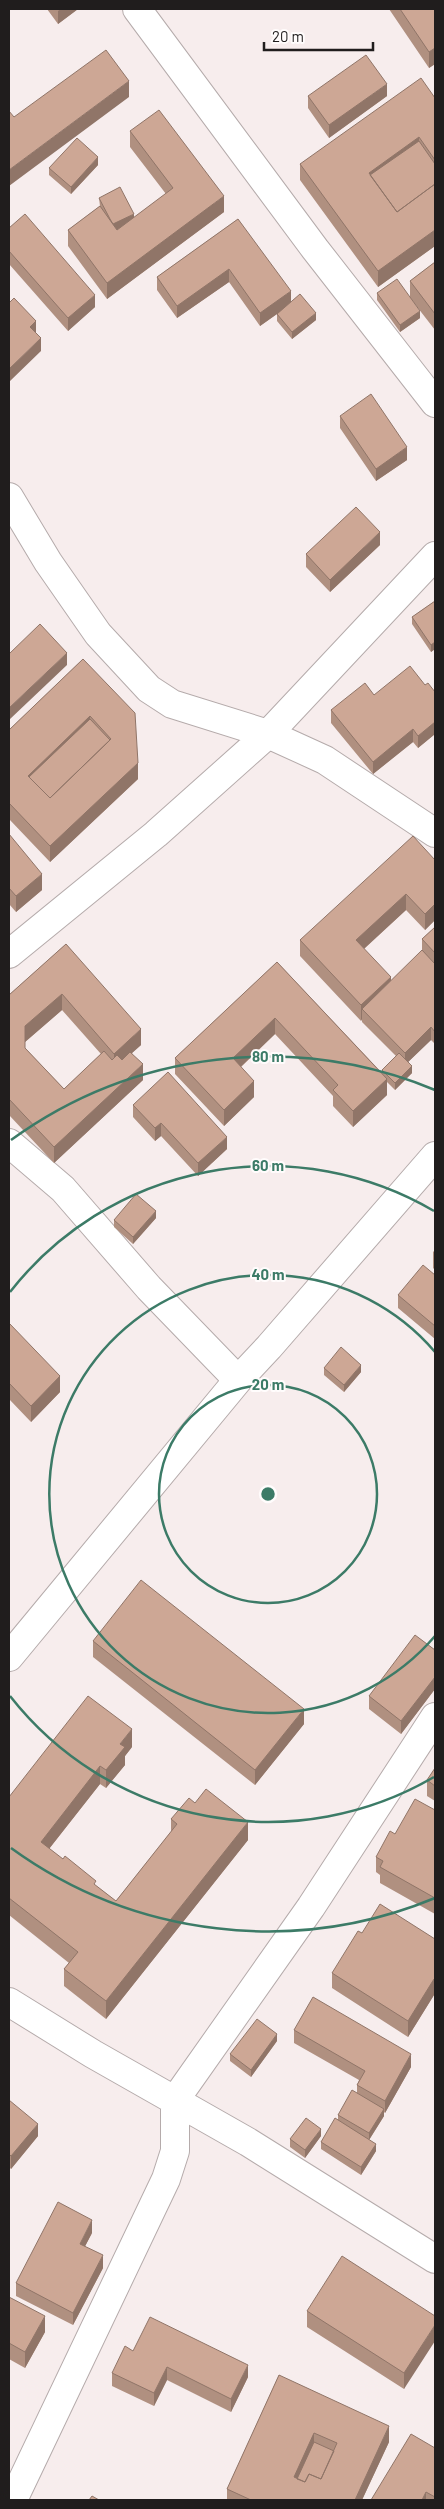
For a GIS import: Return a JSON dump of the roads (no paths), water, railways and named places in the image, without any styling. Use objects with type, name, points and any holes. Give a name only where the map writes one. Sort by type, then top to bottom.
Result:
[{"type":"street","points":[[136,9],[315,248],[435,403]]},
{"type":"street","points":[[9,498],[48,562],[98,634],[149,689],[172,704],[268,734],[325,760],[435,833]]},
{"type":"street","points":[[9,954],[156,834],[268,734],[435,556]]},
{"type":"street","points":[[9,1144],[63,1189],[149,1288],[238,1380]]},
{"type":"street","points":[[9,1658],[238,1380],[435,1156]]},
{"type":"street","points":[[13,2500],[166,2179],[175,2151],[175,2100],[311,1907],[435,1718]]},
{"type":"street","points":[[9,2002],[248,2142],[435,2259]]}]
